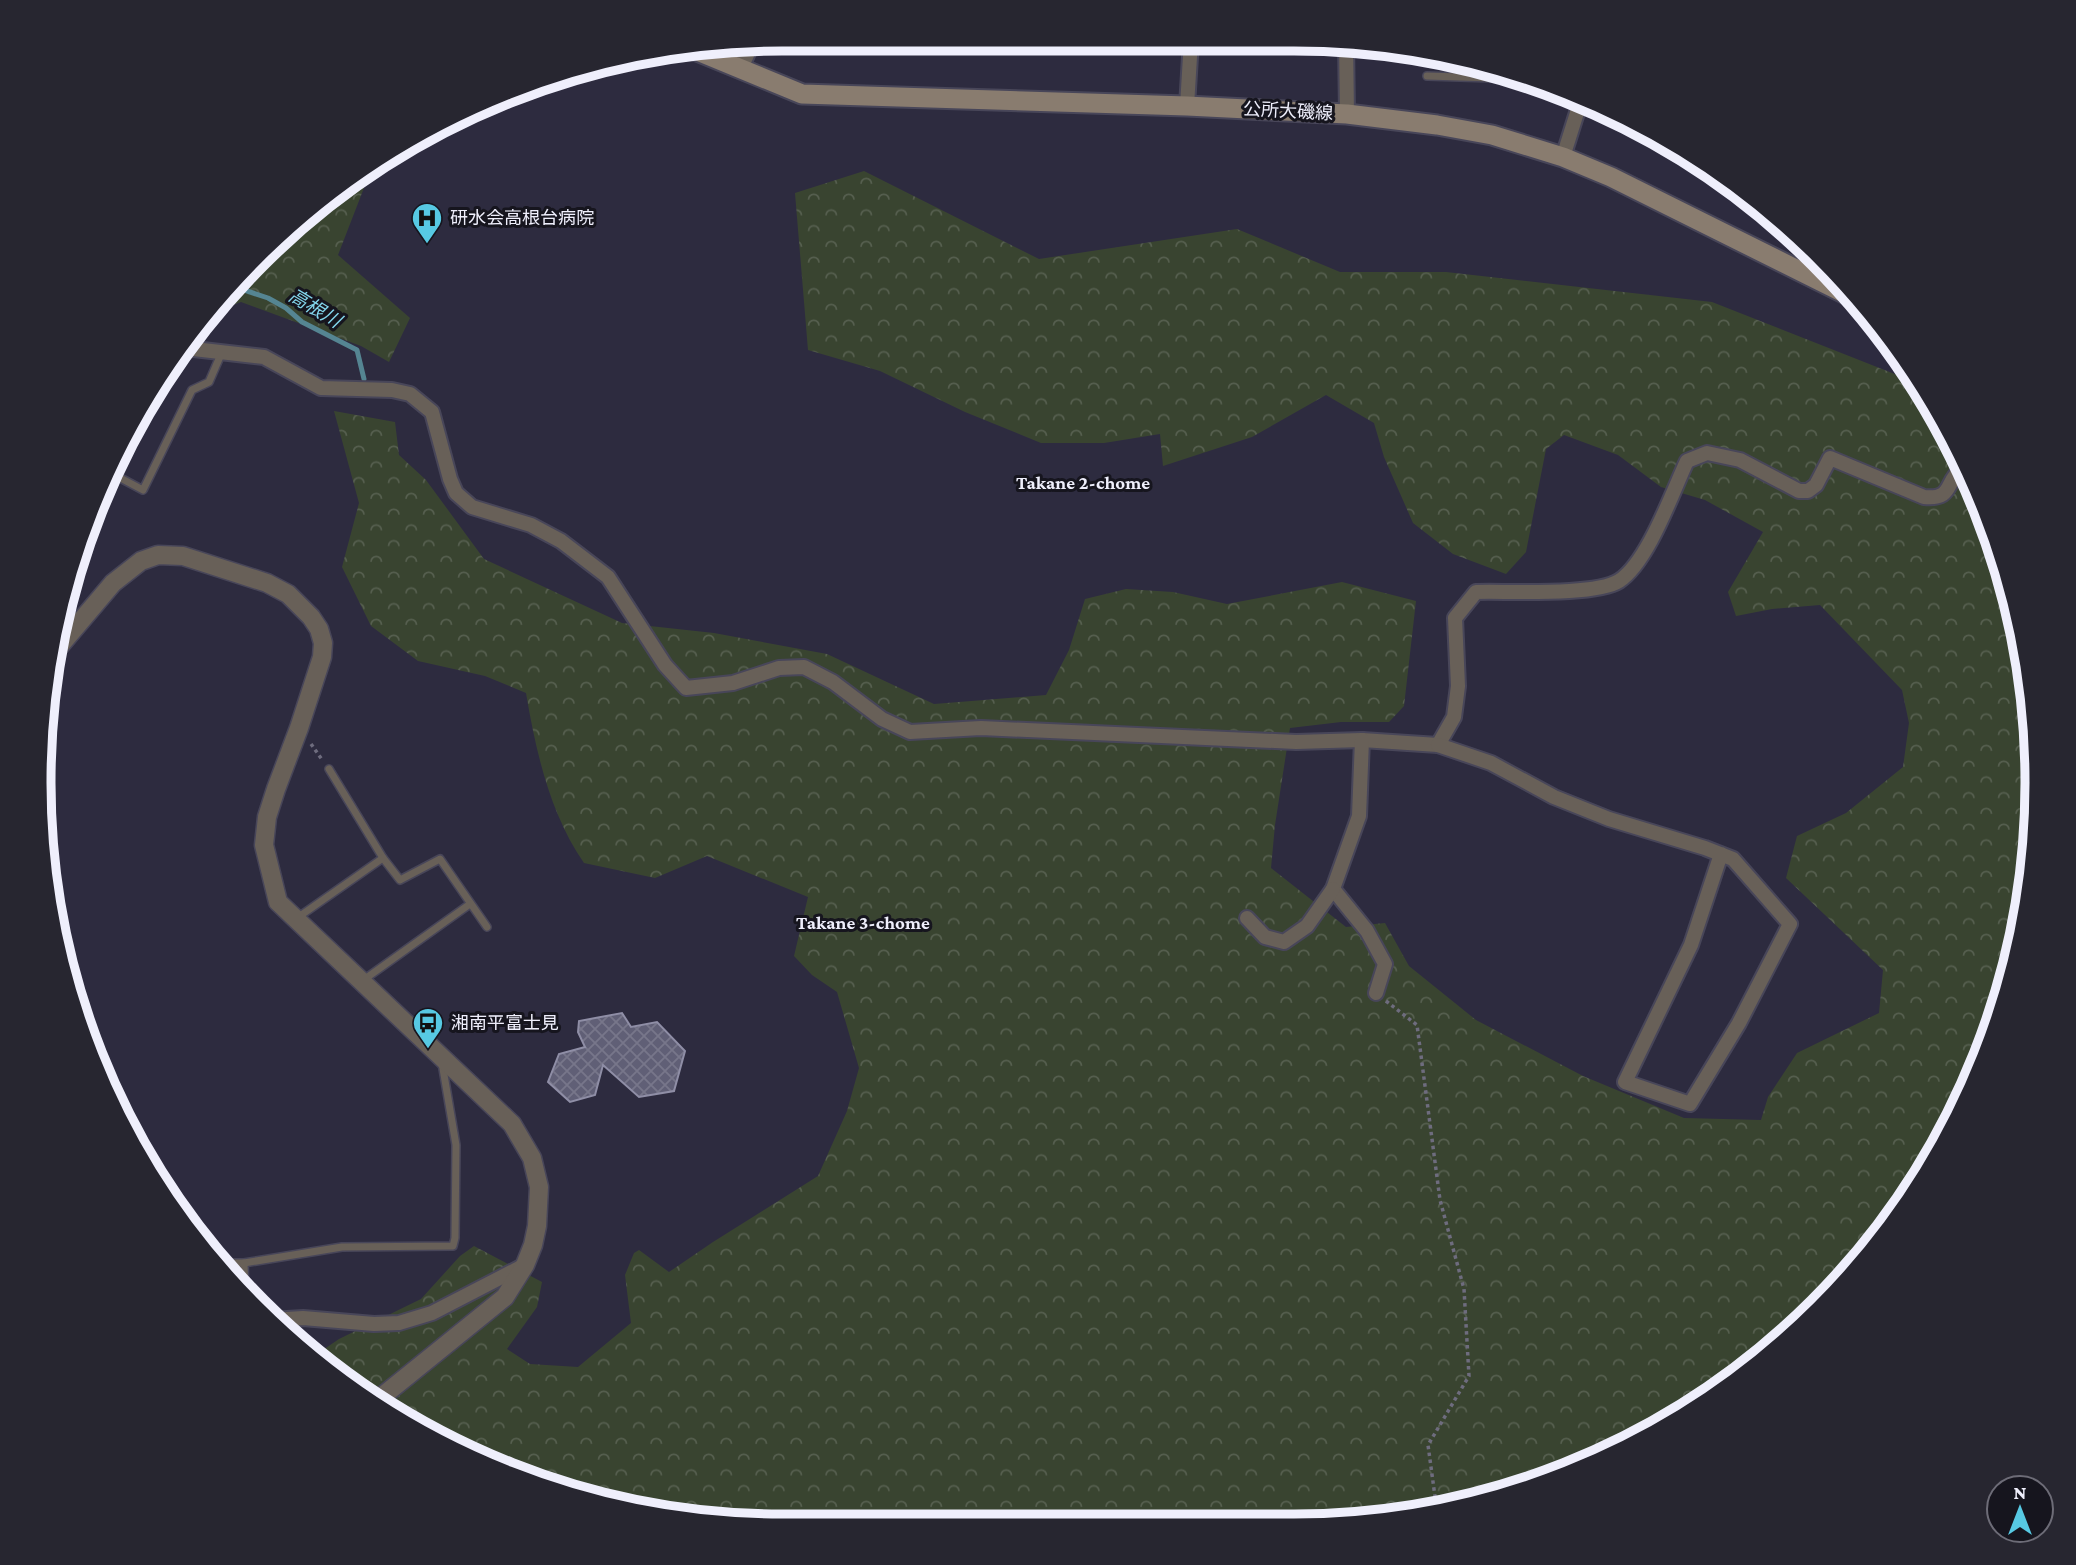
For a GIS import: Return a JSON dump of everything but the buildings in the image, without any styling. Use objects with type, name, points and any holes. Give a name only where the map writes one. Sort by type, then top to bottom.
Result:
[{"type":"main road","name":"公所大磯線","points":[[706,55],[802,94],[1347,114],[1492,135],[1563,157],[1611,177],[1832,287]]},
{"type":"street","points":[[1186,106],[1190,51]]},
{"type":"street","points":[[740,70],[748,52]]},
{"type":"street","points":[[1346,53],[1347,114]]},
{"type":"street","points":[[1563,157],[1578,108]]},
{"type":"street","points":[[194,349],[264,357],[321,388],[392,390],[410,394],[425,404],[432,412],[456,493],[472,507],[531,525],[561,541],[608,577],[665,665],[686,688],[733,683],[779,668],[804,667],[833,682],[882,719],[910,732],[981,728],[1296,742],[1362,740],[1438,744],[1491,763],[1554,797],[1609,819],[1721,854],[1733,859],[1790,924],[1739,1023],[1690,1104],[1625,1082],[1691,945],[1721,854]]},
{"type":"street","points":[[1438,744],[1454,717],[1458,686],[1455,618],[1476,592],[1589,589],[1618,582],[1635,566],[1655,531],[1687,461],[1707,453],[1740,460],[1799,491],[1808,491],[1816,485],[1830,458],[1924,497],[1937,498],[1948,492],[1957,473]]},
{"type":"street","points":[[65,640],[113,583],[141,561],[158,555],[183,556],[267,583],[288,594],[319,629],[323,643],[322,657],[267,817],[264,845],[278,902],[512,1124],[532,1158],[537,1173],[540,1203],[533,1245],[525,1265],[505,1297],[384,1396]]},
{"type":"street","points":[[1247,918],[1265,937],[1284,942],[1307,926],[1333,889],[1359,816],[1362,740]]},
{"type":"street","points":[[1333,889],[1367,931],[1385,964],[1376,993]]},
{"type":"street","points":[[286,1320],[303,1318],[374,1324],[399,1323],[432,1312],[525,1265]]},
{"type":"lane","points":[[1427,76],[1489,78]]},
{"type":"lane","points":[[118,477],[143,490],[192,390],[209,383],[222,352]]},
{"type":"lane","points":[[329,769],[383,858],[400,880],[440,859],[487,927]]},
{"type":"lane","points":[[295,920],[383,858]]},
{"type":"lane","points":[[361,982],[470,904]]},
{"type":"lane","points":[[230,1263],[342,1247],[453,1246],[456,1238],[456,1145],[441,1056]]},
{"type":"lane","points":[[244,1262],[245,1278]]},
{"type":"path","points":[[299,728],[329,769]]},
{"type":"path","points":[[1376,993],[1418,1025],[1440,1200],[1464,1289],[1469,1376],[1427,1445],[1435,1500]]},
{"type":"green space","points":[[864,171],[1039,259],[1237,229],[1340,272],[1446,272],[1712,302],[1903,377],[1950,459],[1970,502],[2000,593],[2011,640],[2024,735],[2024,830],[2019,878],[2000,972],[1970,1063],[1950,1106],[1902,1189],[1874,1228],[1844,1265],[1776,1333],[1700,1391],[1617,1439],[1574,1459],[1483,1489],[1436,1500],[1341,1513],[1294,1514],[782,1514],[687,1508],[593,1489],[502,1459],[417,1416],[376,1391],[322,1351],[339,1339],[421,1299],[460,1256],[474,1246],[542,1282],[537,1307],[507,1349],[530,1364],[578,1367],[631,1323],[625,1275],[634,1253],[639,1250],[669,1272],[818,1176],[847,1111],[859,1068],[837,992],[812,975],[794,956],[808,897],[707,856],[655,878],[584,863],[553,803],[534,738],[526,693],[485,676],[418,661],[371,626],[342,567],[359,503],[334,411],[395,422],[399,455],[426,480],[484,559],[622,623],[714,633],[827,654],[934,704],[1046,695],[1069,650],[1085,599],[1126,589],[1173,592],[1227,604],[1342,582],[1416,601],[1404,706],[1389,722],[1341,722],[1290,728],[1271,868],[1346,927],[1385,923],[1409,966],[1476,1020],[1583,1076],[1684,1118],[1761,1120],[1768,1097],[1797,1053],[1879,1013],[1883,970],[1786,878],[1797,836],[1846,813],[1903,767],[1909,723],[1902,690],[1820,605],[1772,609],[1736,616],[1728,592],[1763,532],[1705,500],[1661,487],[1618,455],[1564,435],[1546,449],[1526,552],[1506,574],[1453,554],[1413,523],[1384,457],[1374,423],[1326,395],[1252,437],[1163,466],[1160,434],[1104,443],[1041,443],[965,412],[880,371],[808,350],[795,193]]},
{"type":"green space","points":[[367,181],[338,255],[410,318],[389,362],[361,346],[241,302],[226,307],[300,232]]},
{"type":"waterway","name":"高根川","points":[[242,289],[268,298],[286,308],[302,322],[357,350],[364,379]]},
{"type":"place","name":"研水会高根台病院","points":[[427,245]]},
{"type":"place","name":"湘南平富士見","points":[[428,1050]]},
{"type":"district","name":"Takane 2-chome","points":[[1083,482]]},
{"type":"district","name":"Takane 3-chome","points":[[863,922]]}]
